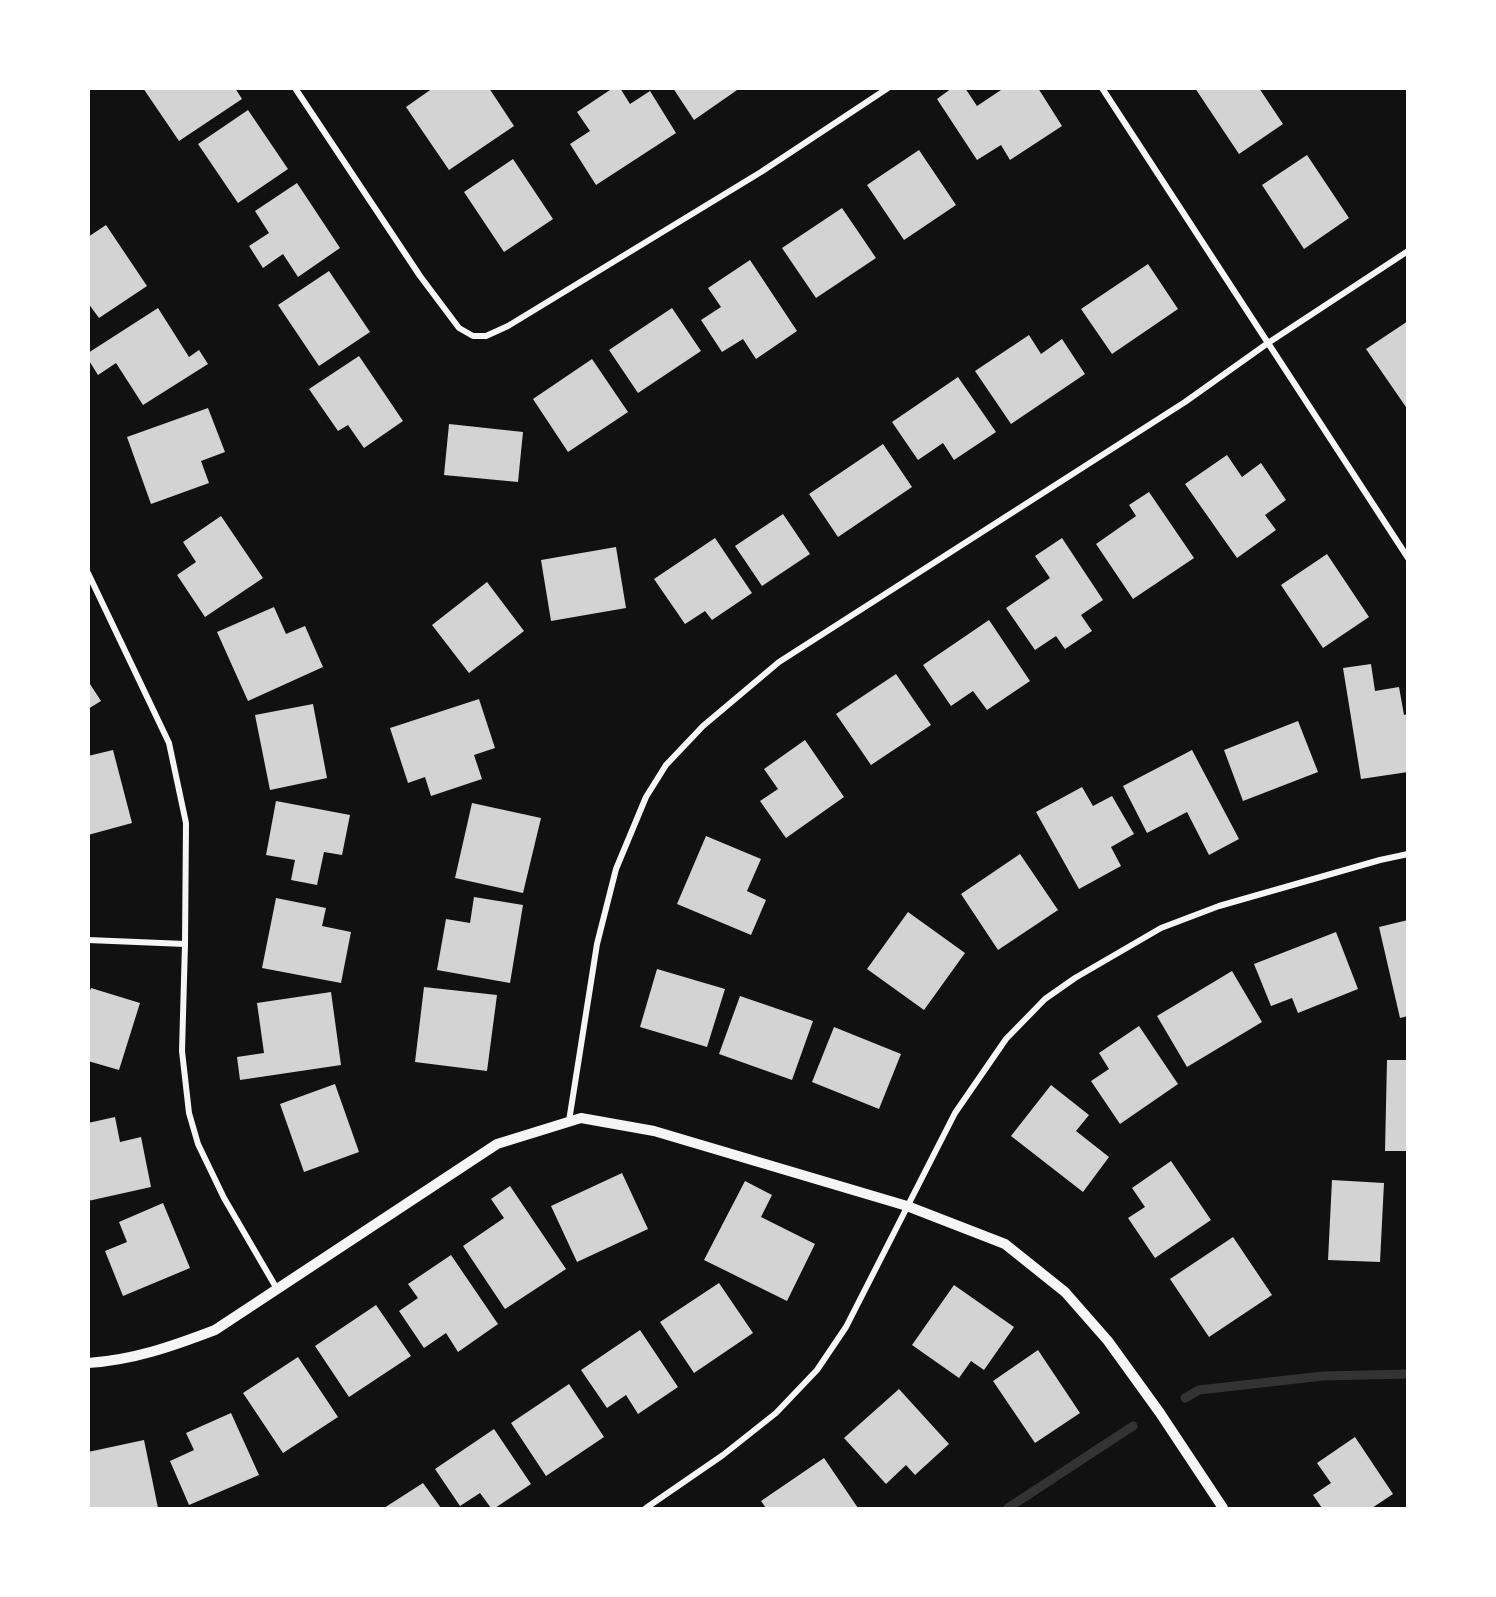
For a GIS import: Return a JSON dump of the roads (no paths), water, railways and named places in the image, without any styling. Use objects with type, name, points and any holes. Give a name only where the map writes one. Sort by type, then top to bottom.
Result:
[{"type":"street","points":[[295,88],[420,276],[459,328],[473,336],[486,336],[508,326],[761,172],[888,88]]},
{"type":"street","points":[[1102,88],[1407,558]]},
{"type":"street","points":[[569,1121],[597,944],[616,869],[646,797],[666,765],[703,726],[779,662],[1185,402],[1268,343],[1407,251]]},
{"type":"street","points":[[88,573],[169,743],[186,823],[182,1051],[189,1113],[198,1144],[224,1198],[277,1289]]},
{"type":"street","points":[[646,1509],[723,1455],[776,1413],[817,1370],[846,1327],[955,1113],[1006,1039],[1045,999],[1161,928],[1219,906],[1407,854]]},
{"type":"street","points":[[88,940],[185,945]]},
{"type":"street","points":[[88,1363],[112,1361],[166,1349],[215,1330],[497,1144],[581,1118],[654,1131],[907,1206],[1005,1244],[1065,1292],[1114,1350],[1160,1413],[1223,1509]]},
{"type":"waterway","points":[[1185,1398],[1199,1390],[1323,1376],[1408,1374]]},
{"type":"waterway","points":[[1008,1508],[1133,1426]]}]
